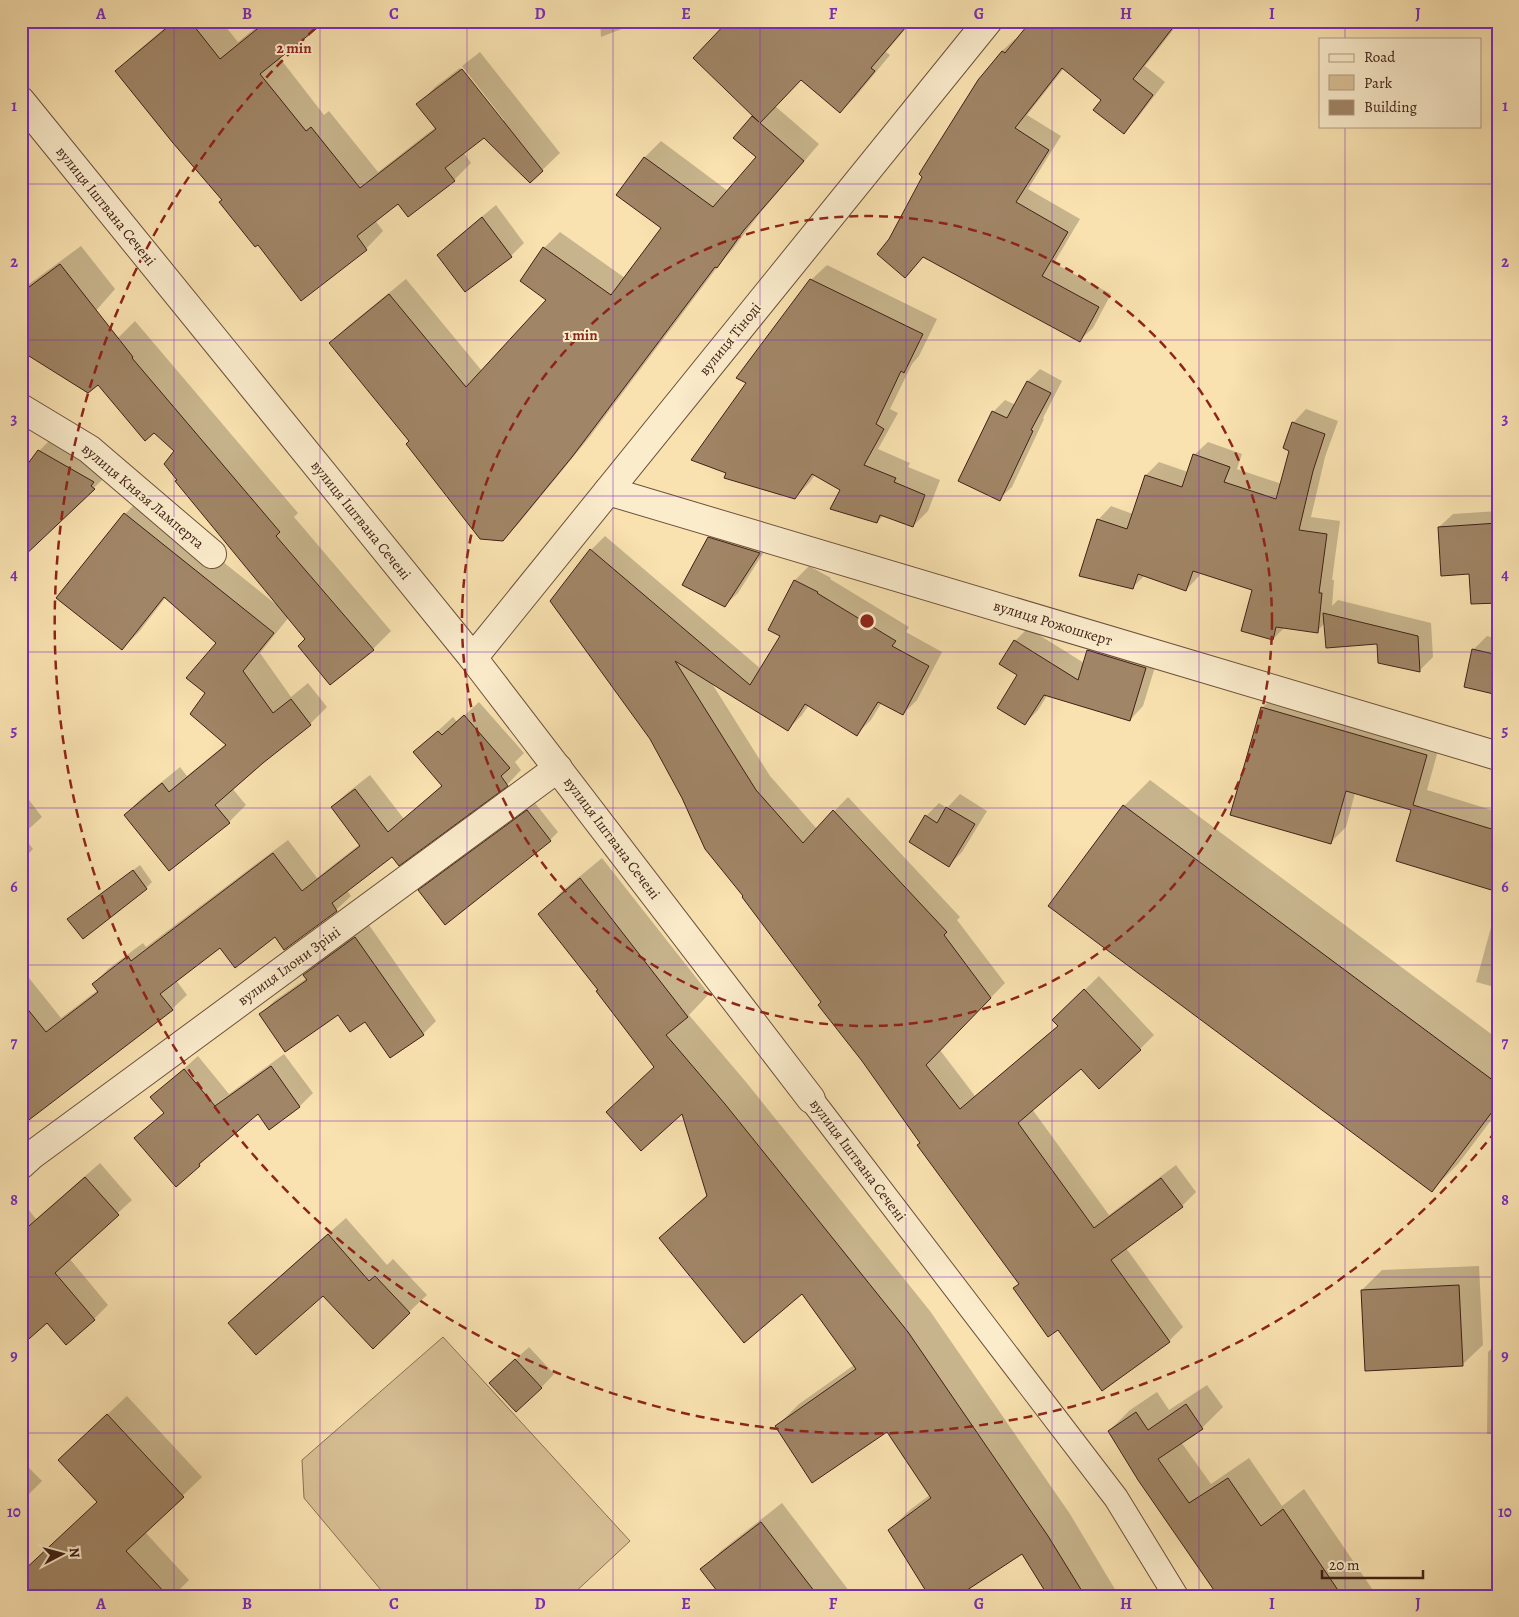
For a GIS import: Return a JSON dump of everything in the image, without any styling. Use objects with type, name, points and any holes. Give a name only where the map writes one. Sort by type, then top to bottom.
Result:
[{"type":"street","name":"вулиця Тіноді","points":[[473,658],[988,21]]},
{"type":"street","name":"вулиця Іштвана Сечені","points":[[21,101],[473,658],[558,768],[1116,1498],[1176,1596]]},
{"type":"street","name":"вулиця Князя Ламперта","points":[[21,408],[89,449],[212,554]]},
{"type":"street","name":"вулиця Рожошкерт","points":[[608,491],[1498,756]]},
{"type":"street","name":"вулиця Ілони Зріні","points":[[21,1166],[32,1155],[558,768]]},
{"type":"green space","points":[[443,1337],[630,1541],[571,1596],[386,1596],[304,1498],[302,1460]]},
{"type":"building","points":[[175,21],[190,21],[220,59],[267,21],[326,21],[260,74],[306,131],[311,127],[360,188],[436,129],[416,104],[462,69],[543,171],[530,183],[484,138],[445,168],[455,181],[408,217],[398,204],[357,236],[367,250],[301,301],[258,245],[255,247],[219,202],[222,200],[115,71]]},
{"type":"building","points":[[728,21],[911,21],[871,68],[875,71],[840,113],[801,80],[760,123],[804,161],[744,230],[572,457],[503,541],[480,539],[406,444],[409,441],[329,343],[389,294],[466,387],[546,300],[520,281],[543,247],[611,295],[661,228],[616,195],[644,157],[713,207],[756,157],[733,138],[752,116],[759,122],[693,58]]},
{"type":"building","points":[[1031,21],[1178,21],[1133,79],[1153,95],[1124,134],[1093,110],[1101,100],[1062,68],[1015,128],[1049,150],[1016,202],[1068,232],[1042,276],[1099,307],[1080,342],[923,257],[905,278],[877,254],[889,239],[922,177],[919,174],[978,80],[1002,51],[1005,53]]},
{"type":"building","points":[[482,217],[512,257],[465,292],[437,255]]},
{"type":"building","points":[[60,264],[132,358],[280,532],[276,536],[374,650],[330,685],[298,646],[305,639],[175,481],[177,480],[164,464],[174,451],[154,433],[145,441],[98,385],[88,393],[21,351],[21,293]]},
{"type":"building","points":[[810,279],[923,334],[904,373],[901,371],[876,424],[884,429],[864,465],[896,478],[894,482],[925,495],[913,527],[880,515],[877,523],[830,509],[840,490],[812,474],[795,499],[724,478],[726,473],[691,460],[746,383],[736,378]]},
{"type":"building","points":[[1027,381],[1051,393],[1031,430],[1033,431],[1000,501],[958,481],[992,411],[1007,418]]},
{"type":"building","points":[[1292,422],[1325,434],[1313,471],[1299,530],[1327,534],[1319,593],[1322,593],[1318,633],[1276,627],[1273,640],[1241,631],[1252,590],[1193,571],[1186,591],[1138,574],[1133,589],[1079,576],[1097,519],[1127,529],[1145,475],[1182,487],[1193,454],[1230,467],[1224,482],[1276,499],[1289,451],[1283,448]]},
{"type":"building","points":[[38,450],[94,482],[91,486],[95,489],[21,559],[21,473]]},
{"type":"building","points":[[124,513],[274,633],[243,671],[273,713],[291,699],[311,725],[263,763],[215,805],[230,823],[169,871],[124,815],[162,783],[169,792],[226,745],[190,714],[205,693],[186,678],[216,643],[164,597],[122,650],[56,598]]},
{"type":"building","points":[[1498,523],[1498,603],[1471,604],[1469,574],[1441,576],[1438,527]]},
{"type":"building","points":[[708,537],[760,553],[725,607],[682,585]]},
{"type":"building","points":[[590,549],[750,685],[780,636],[768,630],[794,580],[818,592],[896,641],[892,646],[929,666],[903,715],[878,702],[857,736],[805,704],[788,731],[675,661],[756,790],[803,843],[833,810],[947,932],[944,935],[991,998],[926,1065],[960,1109],[1058,1026],[1052,1020],[1084,989],[1141,1050],[1099,1089],[1081,1069],[1018,1123],[1094,1228],[1161,1178],[1183,1207],[1111,1260],[1170,1342],[1102,1391],[1058,1330],[1048,1337],[1013,1288],[1019,1284],[917,1145],[920,1143],[862,1061],[818,1005],[821,1002],[743,896],[705,849],[682,798],[650,739],[550,601]]},
{"type":"building","points":[[1323,613],[1418,636],[1420,672],[1378,663],[1377,644],[1326,648]]},
{"type":"building","points":[[1014,640],[1078,680],[1087,650],[1146,668],[1130,721],[1044,695],[1025,725],[997,708],[1017,675],[999,664]]},
{"type":"building","points":[[1472,649],[1498,655],[1498,695],[1464,687]]},
{"type":"building","points":[[1261,707],[1427,755],[1413,805],[1498,831],[1498,892],[1396,861],[1411,810],[1346,791],[1331,844],[1230,815]]},
{"type":"building","points":[[464,715],[510,768],[501,776],[508,786],[399,866],[392,857],[332,903],[337,911],[284,950],[275,937],[235,968],[220,948],[160,994],[173,1010],[21,1126],[21,1001],[46,1032],[98,992],[92,984],[128,956],[131,961],[273,853],[302,891],[360,846],[331,807],[355,789],[388,832],[442,786],[413,752],[438,731],[442,735]]},
{"type":"building","points":[[1123,805],[1498,1084],[1498,1104],[1432,1192],[1048,906]]},
{"type":"building","points":[[946,807],[975,824],[949,867],[909,842],[925,815],[937,823]]},
{"type":"building","points":[[527,810],[551,841],[445,925],[418,890]]},
{"type":"building","points":[[133,870],[147,889],[83,939],[67,919]]},
{"type":"building","points":[[580,878],[688,1017],[666,1035],[725,1104],[908,1332],[1048,1536],[1085,1596],[1048,1596],[1022,1554],[958,1596],[929,1596],[888,1530],[931,1498],[887,1432],[812,1483],[775,1426],[856,1369],[802,1294],[744,1343],[659,1238],[707,1196],[682,1114],[641,1151],[606,1112],[654,1067],[596,991],[598,990],[538,914]]},
{"type":"building","points":[[355,937],[424,1035],[390,1058],[365,1022],[350,1032],[338,1015],[285,1052],[259,1014],[307,980],[303,975]]},
{"type":"building","points":[[271,1066],[300,1107],[269,1130],[258,1114],[199,1164],[200,1166],[176,1187],[134,1138],[164,1113],[150,1097],[184,1069],[215,1106]]},
{"type":"building","points":[[85,1177],[119,1215],[55,1273],[95,1320],[66,1345],[47,1323],[21,1346],[21,1233]]},
{"type":"building","points":[[328,1234],[369,1281],[375,1276],[410,1313],[373,1349],[323,1296],[256,1355],[228,1323]]},
{"type":"building","points":[[1459,1285],[1463,1366],[1365,1371],[1361,1290]]},
{"type":"building","points":[[515,1359],[542,1388],[516,1412],[489,1383]]},
{"type":"building","points":[[1186,1404],[1203,1429],[1158,1459],[1189,1503],[1228,1478],[1261,1526],[1283,1509],[1342,1596],[1218,1596],[1138,1480],[1108,1431],[1136,1412],[1148,1430]]},
{"type":"building","points":[[107,1414],[184,1497],[126,1551],[168,1596],[32,1596],[21,1584],[21,1573],[97,1502],[58,1460]]},
{"type":"building","points":[[761,1522],[818,1596],[721,1596],[700,1569]]}]
